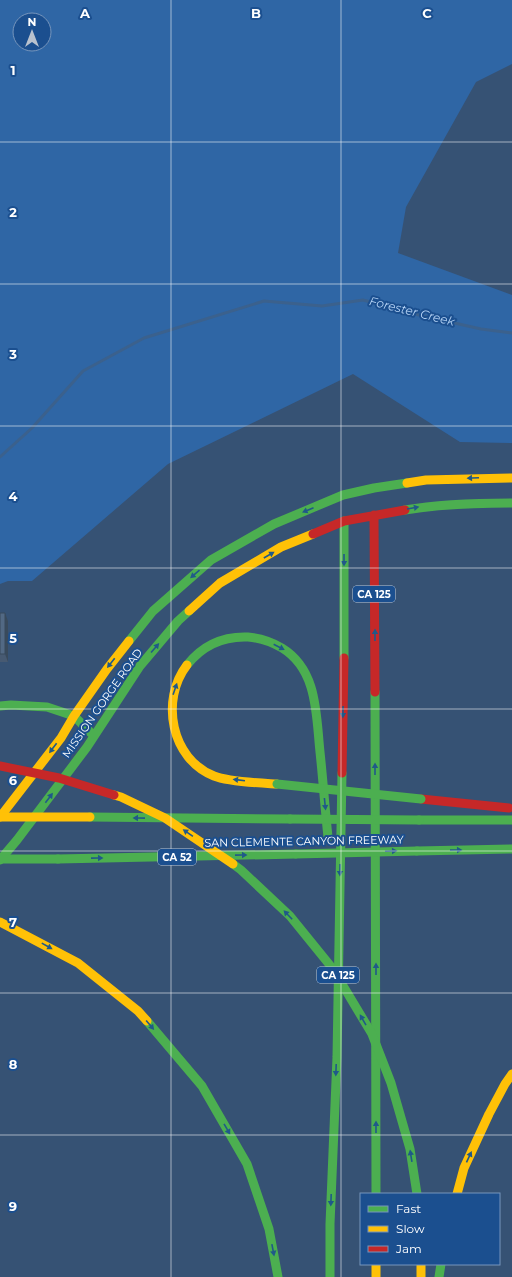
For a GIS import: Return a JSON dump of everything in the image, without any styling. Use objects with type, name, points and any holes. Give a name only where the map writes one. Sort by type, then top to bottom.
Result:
[{"type":"main road","name":"MISSION GORGE ROAD","points":[[0,817],[61,738],[74,716],[107,669],[153,611],[211,560],[274,524],[344,494],[374,492],[426,480],[512,478]]},
{"type":"main road","name":"CA 125","points":[[330,1277],[330,1224],[339,943],[344,679],[344,494]]},
{"type":"main road","name":"MISSION GORGE ROAD","points":[[0,859],[14,844],[87,747],[140,666],[178,621],[220,583],[281,547],[344,514],[428,506],[485,503],[512,504]]},
{"type":"main road","name":"CA 125","points":[[374,511],[376,1193]]},
{"type":"main road","points":[[339,943],[331,863],[315,703],[312,688],[307,676],[297,660],[283,648],[267,641],[248,637],[227,638],[207,646],[195,655],[182,672],[173,692],[171,713],[176,735],[185,753],[201,769],[220,778],[277,784],[421,799],[512,809]]},
{"type":"main road","points":[[0,706],[47,707],[74,716],[94,736]]},
{"type":"main road","points":[[0,766],[58,778],[121,797],[165,818],[241,870],[290,916],[333,969],[372,1034],[391,1083],[410,1149],[417,1193]]},
{"type":"main road","name":"SAN CLEMENTE CANYON FREEWAY","points":[[0,817],[512,820]]},
{"type":"main road","name":"SAN CLEMENTE CANYON FREEWAY","points":[[0,859],[512,849]]},
{"type":"main road","points":[[0,922],[78,963],[138,1011],[202,1086],[247,1164],[269,1229],[278,1277]]},
{"type":"main road","points":[[457,1193],[464,1168],[489,1114],[512,1074]]},
{"type":"main road","points":[[376,1265],[376,1277]]},
{"type":"main road","points":[[421,1265],[421,1277]]},
{"type":"main road","points":[[439,1277],[441,1265]]},
{"type":"shaded area","points":[[0,0],[512,0],[512,64],[476,82],[406,207],[398,253],[512,295],[512,443],[460,442],[353,374],[168,464],[32,581],[8,581],[0,584]]},
{"type":"building","points":[[0,613],[5,613],[5,654],[0,654]]},
{"type":"waterway","name":"Forester Creek","points":[[0,457],[32,428],[83,371],[144,338],[264,301],[322,306],[363,300],[419,315],[481,329],[512,333]]},
{"type":"traffic: fast","points":[[129,641],[153,611],[211,560],[274,524],[343,495],[407,483]]},
{"type":"traffic: fast","points":[[405,510],[458,504],[512,503]]},
{"type":"traffic: fast","points":[[344,521],[344,658]]},
{"type":"traffic: fast","points":[[0,860],[17,840],[87,747],[140,666],[178,621],[189,611]]},
{"type":"traffic: fast","points":[[187,665],[199,652],[206,648],[222,640],[239,637],[261,639],[270,642],[282,648],[294,657],[303,668],[309,681],[316,709],[328,837]]},
{"type":"traffic: fast","points":[[375,692],[376,1193]]},
{"type":"traffic: fast","points":[[0,706],[11,705],[47,707],[74,716],[94,736]]},
{"type":"traffic: fast","points":[[330,1277],[330,1224],[337,1057],[342,773]]},
{"type":"traffic: fast","points":[[277,784],[421,799]]},
{"type":"traffic: fast","points":[[90,817],[290,819]]},
{"type":"traffic: fast","points":[[290,819],[419,820]]},
{"type":"traffic: fast","points":[[419,820],[512,820]]},
{"type":"traffic: fast","points":[[417,851],[512,849]]},
{"type":"traffic: fast","points":[[296,854],[417,851]]},
{"type":"traffic: fast","points":[[58,859],[296,854]]},
{"type":"traffic: fast","points":[[0,859],[58,859]]},
{"type":"traffic: fast","points":[[233,864],[290,916],[333,969],[372,1034],[391,1083],[410,1149],[417,1193]]},
{"type":"traffic: fast","points":[[147,1021],[202,1086],[247,1164],[269,1229],[278,1277]]},
{"type":"traffic: fast","points":[[439,1277],[441,1265]]},
{"type":"traffic: slow","points":[[407,483],[426,480],[512,478]]},
{"type":"traffic: slow","points":[[189,611],[220,583],[281,547],[313,534]]},
{"type":"traffic: slow","points":[[0,817],[61,738],[74,716],[129,641]]},
{"type":"traffic: slow","points":[[187,665],[179,679],[174,695],[172,711],[174,727],[179,743],[188,756],[199,768],[220,778],[245,782],[277,784]]},
{"type":"traffic: slow","points":[[114,795],[165,818],[233,864]]},
{"type":"traffic: slow","points":[[0,817],[90,817]]},
{"type":"traffic: slow","points":[[0,922],[78,963],[138,1011],[147,1021]]},
{"type":"traffic: slow","points":[[457,1193],[464,1168],[489,1114],[512,1074]]},
{"type":"traffic: slow","points":[[376,1265],[376,1277]]},
{"type":"traffic: slow","points":[[421,1265],[421,1277]]},
{"type":"traffic: jam","points":[[313,534],[344,521],[405,510]]},
{"type":"traffic: jam","points":[[374,515],[375,692]]},
{"type":"traffic: jam","points":[[342,773],[344,658]]},
{"type":"traffic: jam","points":[[0,766],[59,778],[114,795]]},
{"type":"traffic: jam","points":[[421,799],[509,808]]}]
